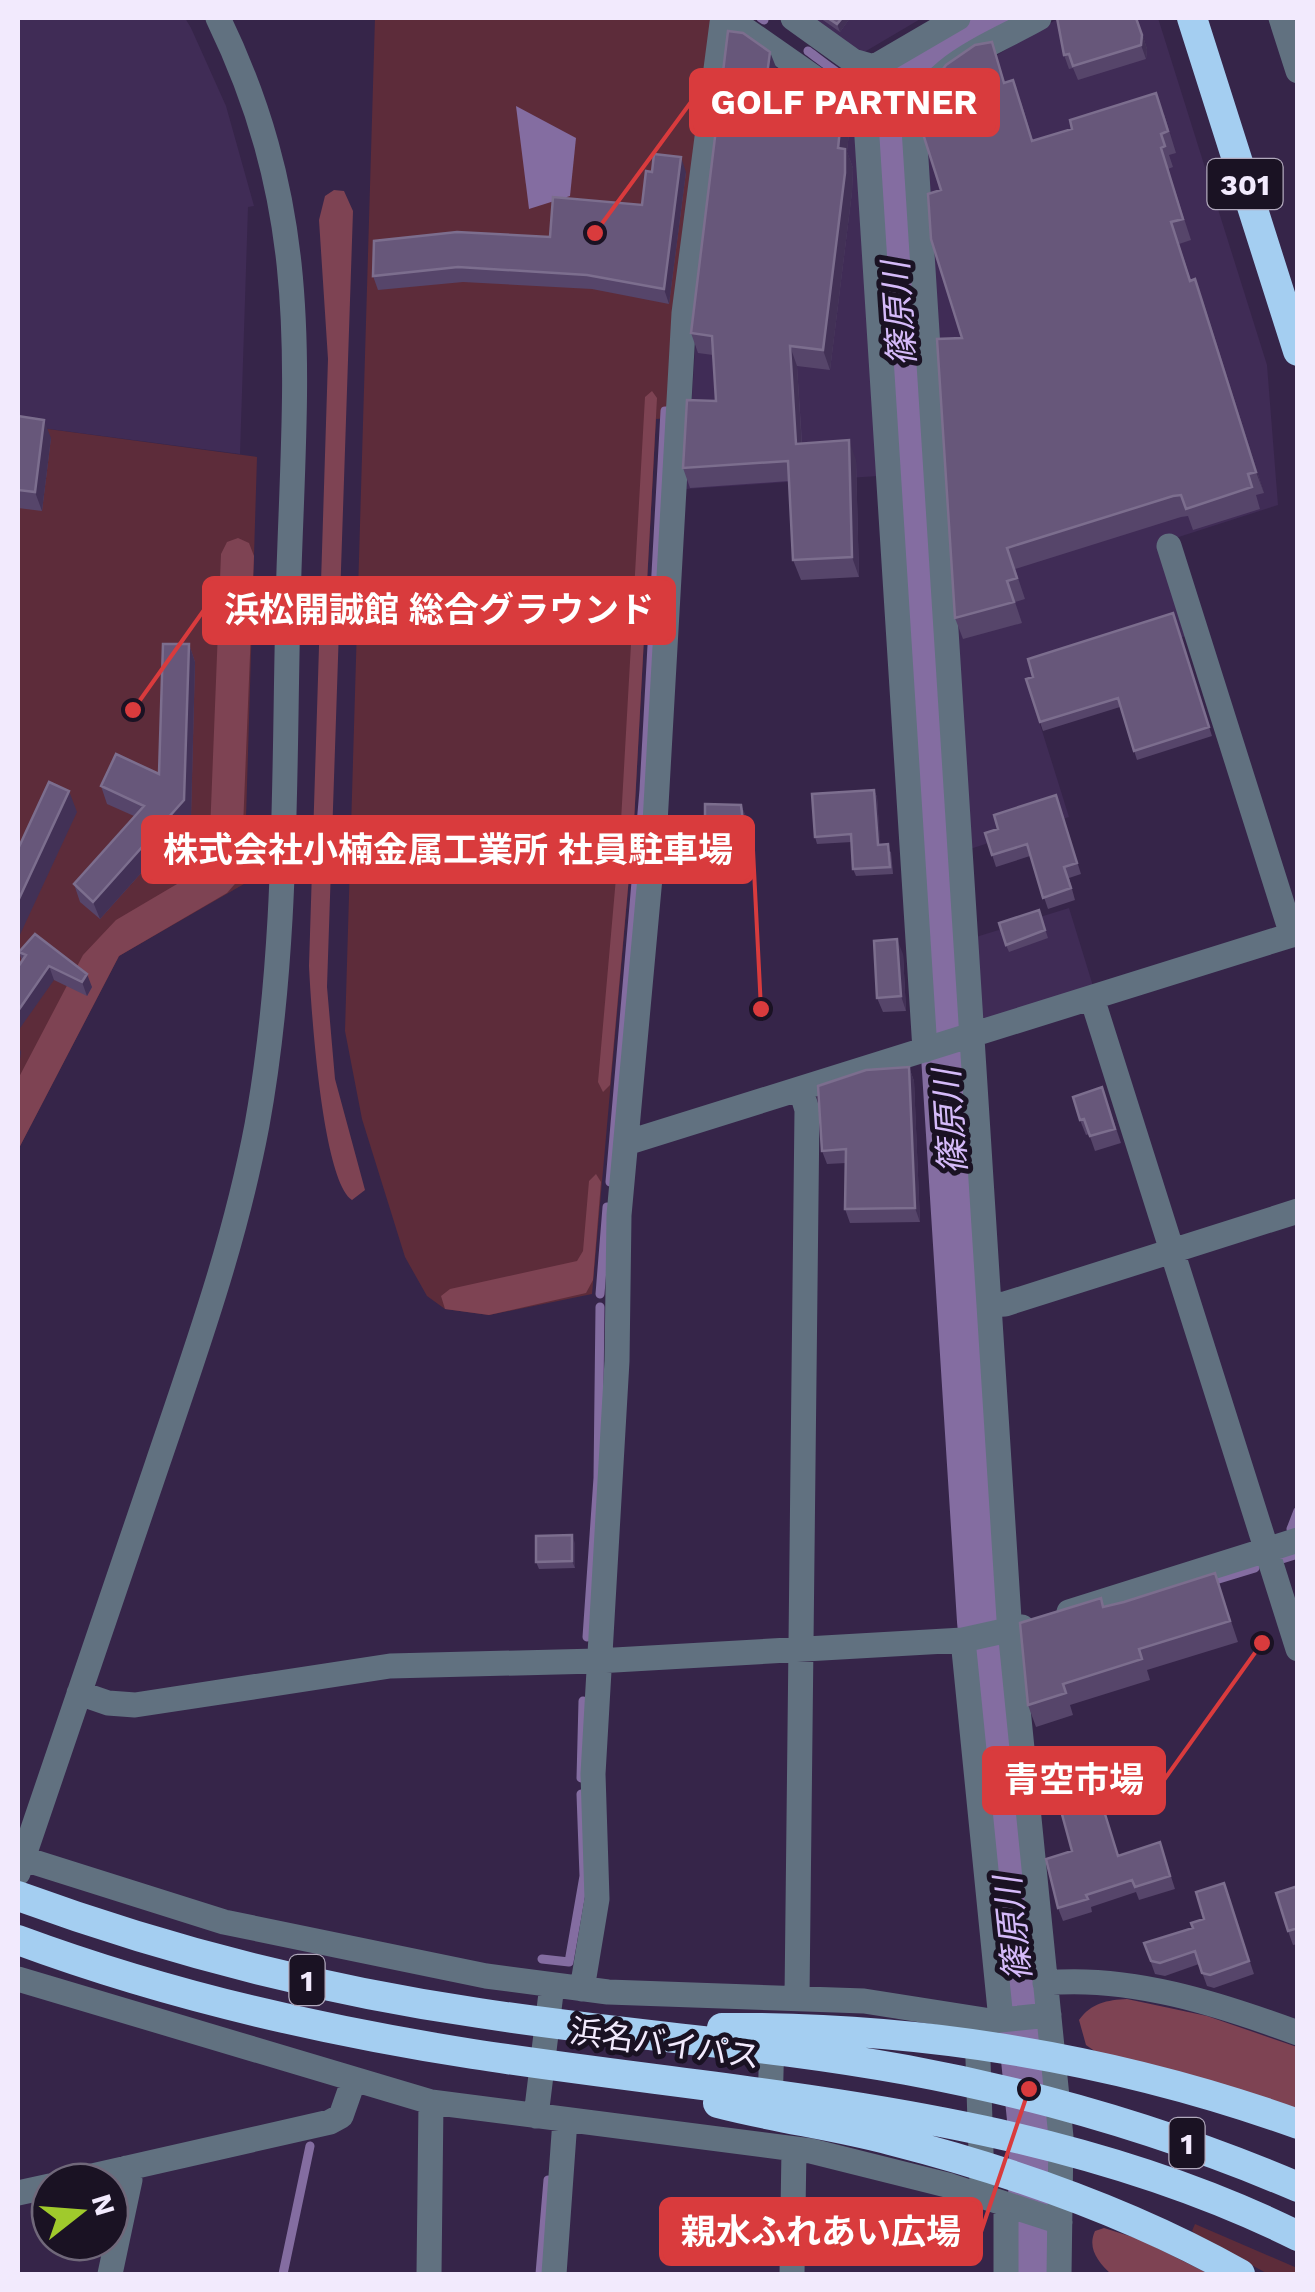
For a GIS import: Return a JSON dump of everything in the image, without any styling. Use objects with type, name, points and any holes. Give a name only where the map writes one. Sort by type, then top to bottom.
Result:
[{"type":"highway","name":"301","points":[[1192,18],[1298,351]]},
{"type":"highway","name":"浜名バイパス","points":[[18,1896],[128,1933],[302,1980],[480,2014],[904,2069],[1072,2108],[1206,2149],[1298,2187]]},
{"type":"highway","name":"浜名バイパス","points":[[18,1940],[133,1978],[294,2020],[474,2054],[896,2112],[1076,2154],[1206,2196],[1298,2236]]},
{"type":"highway","points":[[604,2029],[756,2028],[874,2033],[1070,2062],[1163,2083],[1298,2124]]},
{"type":"highway","points":[[599,2070],[744,2110],[888,2139],[1062,2213],[1240,2274]]},
{"type":"street","points":[[218,18],[267,138],[287,225],[296,314],[273,1004],[257,1124],[220,1280],[19,1863],[310,1943],[552,1985],[864,2001],[995,2019],[1042,2016]]},
{"type":"street","points":[[775,51],[795,19],[853,61],[874,67],[958,18]]},
{"type":"street","points":[[890,105],[1039,18]]},
{"type":"street","points":[[1280,18],[1298,71]]},
{"type":"street","points":[[582,1989],[597,1899],[593,1774],[616,1389],[618,1242],[654,824],[686,294],[722,23],[740,26],[838,96],[890,105],[914,128],[966,1038],[989,1304],[1004,1632],[1045,1983],[1042,2016],[1060,2137],[1063,2273]]},
{"type":"street","points":[[890,105],[928,1050]]},
{"type":"street","points":[[626,1143],[1294,934],[1169,546]]},
{"type":"street","points":[[1092,998],[1172,1251],[1290,1542],[1298,1649]]},
{"type":"street","points":[[792,2274],[782,2148],[801,1649],[807,1110],[801,1090]]},
{"type":"street","points":[[989,1304],[1005,1304],[1298,1211]]},
{"type":"street","points":[[79,1693],[108,1703],[136,1706],[390,1666],[598,1661],[966,1639],[1004,1632],[1290,1542]]},
{"type":"street","points":[[966,1639],[995,2019],[1006,2274]]},
{"type":"street","points":[[18,1980],[431,2102],[782,2148],[1062,2213]]},
{"type":"street","points":[[1045,1983],[1078,1980],[1165,1994],[1298,2033]]},
{"type":"street","points":[[536,2116],[552,1985]]},
{"type":"street","points":[[130,2167],[330,2122],[341,2116],[354,2079]]},
{"type":"street","points":[[429,2274],[431,2102]]},
{"type":"street","points":[[554,2274],[565,2120]]},
{"type":"shaded area","points":[[18,18],[185,18],[191,28],[226,106],[254,206],[248,207],[240,454],[18,425]]},
{"type":"shaded area","points":[[375,18],[715,18],[669,418],[656,419],[634,822],[592,1294],[489,1315],[445,1309],[427,1296],[405,1257],[362,1119],[345,1031]]},
{"type":"shaded area","points":[[810,18],[922,18],[861,54]]},
{"type":"shaded area","points":[[1059,18],[1158,18],[1267,365],[1278,505],[1160,543],[1189,635],[1028,686],[1069,817],[970,849],[923,108],[930,95]]},
{"type":"shaded area","points":[[738,40],[856,124],[878,476],[686,489],[701,258]]},
{"type":"shaded area","points":[[516,106],[576,138],[570,196],[529,209]]},
{"type":"shaded area","points":[[334,190],[344,191],[353,211],[327,987],[335,1079],[365,1190],[352,1200],[342,1186],[326,1128],[309,966],[328,359],[319,220],[325,196]]},
{"type":"shaded area","points":[[652,391],[657,398],[634,822],[610,1085],[603,1092],[598,1082],[621,821],[645,397]]},
{"type":"shaded area","points":[[18,425],[257,457],[244,884],[119,956],[18,1150]]},
{"type":"shaded area","points":[[238,538],[249,543],[254,556],[241,877],[227,893],[119,956],[18,1150],[18,1079],[83,955],[116,920],[194,874],[209,858],[221,554],[227,542]]},
{"type":"shaded area","points":[[1069,908],[1093,986],[987,1020],[981,1016],[976,937]]},
{"type":"shaded area","points":[[596,1174],[601,1182],[593,1280],[586,1293],[489,1315],[445,1309],[441,1296],[450,1289],[577,1261],[583,1251],[589,1181]]},
{"type":"shaded area","points":[[1127,1999],[1207,2016],[1297,2047],[1297,2109],[1096,2052],[1086,2045],[1079,2020],[1084,2014],[1100,2004]]},
{"type":"shaded area","points":[[1009,2036],[1039,2040],[1048,2138],[1048,2203],[1019,2192],[1019,2139]]},
{"type":"shaded area","points":[[1195,2224],[1297,2268],[1297,2274],[1268,2274],[1197,2235],[1192,2231]]},
{"type":"shaded area","points":[[1104,2228],[1139,2239],[1209,2274],[1111,2274],[1093,2249],[1095,2231]]},
{"type":"building","points":[[1057,18],[1136,18],[1141,45],[1073,66],[1069,54],[1064,55]]},
{"type":"building","points":[[728,31],[743,33],[770,52],[767,75],[793,77],[791,96],[843,102],[838,148],[845,149],[845,173],[823,350],[790,346],[796,444],[849,440],[852,557],[793,560],[788,461],[683,468],[687,400],[716,401],[712,336],[691,333]]},
{"type":"building","points":[[992,42],[1004,83],[1013,80],[1032,141],[1072,129],[1070,120],[1156,93],[1168,131],[1161,134],[1165,146],[1161,148],[1183,219],[1171,222],[1190,281],[1195,279],[1256,472],[1248,474],[1252,487],[1186,509],[1181,495],[1173,496],[1007,548],[1017,578],[1007,581],[1014,602],[955,618],[937,339],[962,338],[931,239],[928,194],[941,190],[924,137],[923,108],[926,92],[946,65],[975,45]]},
{"type":"building","points":[[654,154],[681,157],[664,289],[587,275],[458,267],[373,276],[374,241],[457,232],[550,237],[553,197],[642,205],[646,171],[652,172]]},
{"type":"building","points":[[18,416],[44,420],[35,492],[18,490]]},
{"type":"building","points":[[1173,613],[1209,727],[1134,751],[1118,698],[1040,722],[1026,679],[1033,677],[1028,659]]},
{"type":"building","points":[[163,644],[189,644],[184,800],[93,902],[74,884],[144,806],[101,786],[116,754],[159,774]]},
{"type":"building","points":[[49,782],[69,791],[18,901],[18,849]]},
{"type":"building","points":[[874,790],[878,845],[888,844],[890,867],[853,869],[851,834],[815,837],[812,794]]},
{"type":"building","points":[[1056,795],[1077,863],[1064,867],[1071,888],[1043,898],[1027,844],[992,855],[985,833],[998,829],[994,815]]},
{"type":"building","points":[[705,804],[741,805],[746,845],[705,847]]},
{"type":"building","points":[[1039,910],[1045,930],[1006,945],[999,923]]},
{"type":"building","points":[[35,934],[87,974],[82,982],[49,966],[18,1011],[18,967],[26,955],[19,952]]},
{"type":"building","points":[[897,939],[901,996],[877,998],[874,941]]},
{"type":"building","points":[[909,1067],[915,1208],[845,1209],[846,1149],[822,1151],[818,1086],[866,1070]]},
{"type":"building","points":[[1102,1087],[1115,1129],[1090,1136],[1073,1097]]},
{"type":"building","points":[[572,1535],[572,1561],[536,1562],[536,1536]]},
{"type":"building","points":[[1215,1573],[1230,1621],[1139,1649],[1142,1659],[1063,1684],[1066,1693],[1028,1705],[1020,1623],[1101,1598],[1103,1607],[1124,1602]]},
{"type":"building","points":[[1080,1777],[1088,1802],[1100,1798],[1118,1856],[1160,1842],[1170,1876],[1135,1887],[1132,1880],[1058,1908],[1046,1859],[1072,1851],[1054,1785]]},
{"type":"building","points":[[1224,1883],[1249,1961],[1210,1975],[1202,1973],[1195,1951],[1160,1963],[1151,1961],[1144,1943],[1193,1928],[1191,1923],[1204,1919],[1196,1892]]},
{"type":"building","points":[[1298,1886],[1298,1928],[1288,1931],[1276,1893]]},
{"type":"waterway","name":"篠原川","points":[[990,18],[937,49],[909,74],[898,89],[887,129],[982,1621],[1034,2139],[1032,2274]]},
{"type":"waterway","points":[[808,51],[852,81],[876,86],[902,78]]},
{"type":"waterway","points":[[610,1182],[644,790],[665,411],[669,411]]},
{"type":"waterway","points":[[600,1294],[607,1207]]},
{"type":"waterway","points":[[587,1637],[598,1478],[600,1307]]},
{"type":"waterway","points":[[1291,1529],[1298,1511]]},
{"type":"waterway","points":[[1282,1559],[1298,1554]]},
{"type":"waterway","points":[[1209,1582],[1255,1568]]},
{"type":"waterway","points":[[985,1653],[997,1650]]},
{"type":"waterway","points":[[581,1778],[583,1701]]},
{"type":"waterway","points":[[542,1959],[569,1962],[584,1876],[581,1794]]},
{"type":"waterway","points":[[283,2274],[310,2146]]},
{"type":"waterway","points":[[540,2274],[548,2180]]},
{"type":"place","name":"GOLF PARTNER","points":[[595,233]]},
{"type":"place","name":"浜松開誠館 総合グラウンド","points":[[133,710]]},
{"type":"place","name":"株式会社小楠金属工業所 社員駐車場","points":[[761,1009]]},
{"type":"place","name":"青空市場","points":[[1262,1643]]},
{"type":"place","name":"親水ふれあい広場","points":[[1029,2089]]}]
